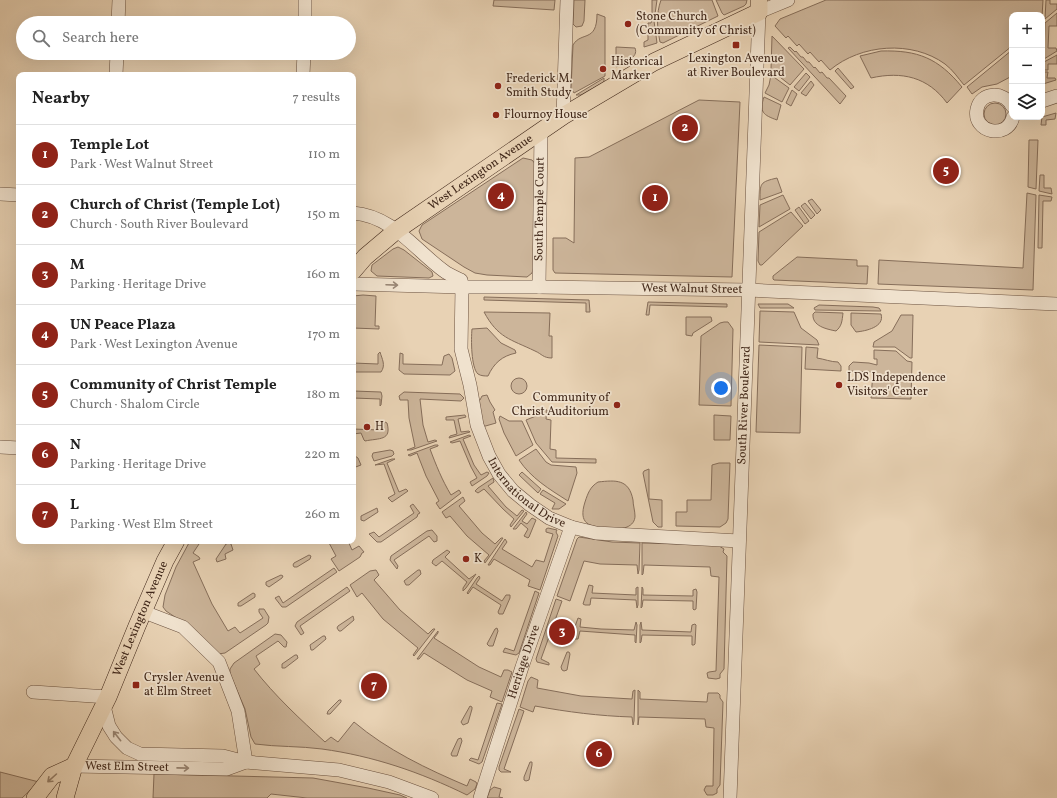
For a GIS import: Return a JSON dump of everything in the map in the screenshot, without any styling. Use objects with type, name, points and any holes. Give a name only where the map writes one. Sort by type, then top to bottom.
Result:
[{"type":"main road","name":"West Lexington Avenue","points":[[356,268],[397,230],[563,116],[654,62],[759,6]]},
{"type":"main road","name":"West Lexington Avenue","points":[[65,798],[74,766],[106,701],[165,561],[174,544]]},
{"type":"main road","points":[[35,798],[52,776],[74,766]]},
{"type":"street","points":[[118,16],[119,0]]},
{"type":"street","points":[[305,0],[305,16]]},
{"type":"street","points":[[563,116],[567,0]]},
{"type":"street","name":"West Lexington Avenue","points":[[759,6],[788,0]]},
{"type":"street","name":"South River Boulevard","points":[[730,798],[759,6]]},
{"type":"street","points":[[116,72],[117,60]]},
{"type":"street","points":[[304,60],[304,72]]},
{"type":"street","points":[[1009,102],[1001,96],[989,96],[980,103],[977,115],[978,121],[982,126],[993,132],[999,132],[1005,129],[1010,125],[1012,120]]},
{"type":"street","points":[[1045,100],[1057,96]]},
{"type":"street","name":"South Temple Court","points":[[539,287],[541,131]]},
{"type":"street","points":[[0,194],[16,195]]},
{"type":"street","points":[[356,213],[377,218],[397,230],[445,272],[461,280],[462,287]]},
{"type":"street","name":"West Walnut Street","points":[[356,284],[462,287],[748,290],[1057,304]]},
{"type":"street","name":"International Drive","points":[[462,287],[461,349],[470,385],[477,425],[489,456],[499,474],[513,491],[549,518],[571,527],[596,533],[739,541]]},
{"type":"street","points":[[0,447],[16,448]]},
{"type":"street","name":"Heritage Drive","points":[[480,798],[521,672],[571,527]]},
{"type":"street","points":[[144,612],[183,627],[219,662],[238,711],[246,762]]},
{"type":"street","points":[[34,692],[106,701]]},
{"type":"street","name":"West Elm Street","points":[[106,701],[109,726],[116,737],[127,748],[140,754],[223,756],[246,762],[339,770],[389,782],[432,798]]},
{"type":"street","name":"West Elm Street","points":[[74,766],[98,758],[131,758],[140,754]]},
{"type":"street","name":"West Elm Street","points":[[74,766],[226,769],[246,762]]},
{"type":"shaded area","points":[[494,0],[555,0],[554,10],[493,6]]},
{"type":"shaded area","points":[[574,0],[585,0],[584,21],[582,26],[576,27],[573,24]]},
{"type":"shaded area","points":[[652,0],[657,0],[654,21],[657,43],[644,47],[644,42],[648,40],[648,23],[651,23],[652,20]]},
{"type":"shaded area","points":[[661,0],[712,0],[718,16],[663,43],[660,42],[658,26],[658,10]]},
{"type":"shaded area","points":[[716,0],[747,0],[744,6],[724,15]]},
{"type":"shaded area","points":[[826,0],[1043,0],[1042,12],[1009,12],[1009,48],[964,85],[953,71],[932,56],[902,48],[871,50],[842,61],[830,70],[821,60],[819,62],[810,52],[808,54],[799,44],[797,46],[788,36],[786,38],[775,26],[780,19]]},
{"type":"shaded area","points":[[1046,0],[1050,0],[1050,4],[1057,4],[1057,9],[1045,19]]},
{"type":"shaded area","points":[[1057,13],[1057,26],[1049,26],[1048,48],[1056,48],[1057,51],[1045,58],[1045,48],[1045,23]]},
{"type":"shaded area","points":[[597,14],[605,17],[605,76],[574,93],[571,88],[573,45],[580,38],[592,33],[596,23]]},
{"type":"shaded area","points":[[772,36],[804,69],[790,85],[771,70]]},
{"type":"shaded area","points":[[616,47],[635,48],[636,51],[633,57],[616,67]]},
{"type":"shaded area","points":[[790,47],[807,62],[809,62],[814,68],[815,67],[820,73],[822,72],[827,78],[829,78],[846,96],[840,104],[788,48]]},
{"type":"shaded area","points":[[881,51],[906,52],[917,54],[926,58],[944,69],[962,87],[947,103],[940,94],[931,87],[914,78],[893,75],[871,78],[860,56]]},
{"type":"shaded area","points":[[1009,52],[1009,78],[997,84],[982,87],[972,94],[967,87]]},
{"type":"shaded area","points":[[1057,55],[1057,64],[1048,64],[1048,70],[1045,70],[1045,61]]},
{"type":"shaded area","points":[[838,68],[854,87],[851,89],[835,71]]},
{"type":"shaded area","points":[[1045,72],[1048,72],[1047,78],[1055,78],[1056,80],[1045,83]]},
{"type":"shaded area","points":[[806,73],[810,77],[799,91],[794,87]]},
{"type":"shaded area","points":[[771,75],[789,88],[782,102],[765,93],[769,85]]},
{"type":"shaded area","points":[[604,78],[604,82],[581,95],[576,95]]},
{"type":"shaded area","points":[[811,81],[814,85],[806,96],[801,93]]},
{"type":"shaded area","points":[[792,90],[797,94],[791,106],[786,103]]},
{"type":"shaded area","points":[[764,97],[781,105],[777,120],[763,112],[762,106]]},
{"type":"shaded area","points":[[699,100],[740,102],[732,277],[555,273],[553,270],[553,238],[566,238],[574,243],[575,158],[589,157]]},
{"type":"shaded area","points":[[995,103],[1003,106],[1006,114],[1003,122],[995,125],[987,122],[984,114],[987,106]]},
{"type":"shaded area","points":[[1056,113],[1055,119],[1046,120],[1046,125],[1041,125],[1042,120],[1045,120],[1045,116]]},
{"type":"shaded area","points":[[1029,140],[1038,140],[1036,189],[1028,187]]},
{"type":"shaded area","points":[[523,158],[532,160],[537,166],[535,263],[532,273],[527,277],[475,273],[422,239],[419,231],[422,225]]},
{"type":"shaded area","points":[[1040,175],[1044,175],[1044,188],[1051,188],[1052,194],[1039,191]]},
{"type":"shaded area","points":[[777,178],[782,192],[760,200],[760,190],[762,184]]},
{"type":"shaded area","points":[[1027,193],[1036,195],[1033,290],[878,284],[879,260],[1023,268]]},
{"type":"shaded area","points":[[783,195],[790,209],[759,227],[760,205]]},
{"type":"shaded area","points":[[1039,195],[1052,197],[1051,201],[1043,201],[1042,248],[1038,248]]},
{"type":"shaded area","points":[[812,199],[821,210],[817,214],[808,201]]},
{"type":"shaded area","points":[[805,203],[815,215],[811,219],[801,206]]},
{"type":"shaded area","points":[[799,207],[809,221],[805,224],[795,210]]},
{"type":"shaded area","points":[[791,212],[803,226],[762,265],[760,265],[758,261],[759,232]]},
{"type":"shaded area","points":[[398,247],[432,272],[433,276],[429,278],[377,276],[371,271],[372,265],[393,249]]},
{"type":"shaded area","points":[[797,257],[857,260],[857,266],[868,266],[867,284],[773,279],[773,276]]},
{"type":"shaded area","points":[[356,296],[376,296],[375,326],[379,326],[379,329],[356,328]]},
{"type":"shaded area","points":[[484,297],[589,300],[590,312],[586,312],[586,303],[484,300]]},
{"type":"shaded area","points":[[648,302],[727,304],[727,307],[650,305],[649,315],[646,315]]},
{"type":"shaded area","points":[[758,304],[788,304],[794,308],[760,308]]},
{"type":"shaded area","points":[[819,305],[873,307],[879,308],[881,311],[815,310],[814,308]]},
{"type":"shaded area","points":[[760,311],[794,312],[801,328],[817,340],[819,345],[759,342]]},
{"type":"shaded area","points":[[484,312],[550,313],[549,336],[552,336],[552,358],[545,357],[505,337],[494,327]]},
{"type":"shaded area","points":[[815,312],[843,313],[841,325],[836,331],[820,326],[813,318],[813,314]]},
{"type":"shaded area","points":[[851,313],[881,314],[881,318],[880,322],[874,328],[856,332],[851,325]]},
{"type":"shaded area","points":[[901,315],[913,315],[912,358],[895,347],[873,347],[874,342],[892,331]]},
{"type":"shaded area","points":[[686,317],[711,317],[712,321],[693,333],[692,336],[686,335]]},
{"type":"shaded area","points":[[728,322],[733,329],[731,406],[699,405],[701,336],[720,323]]},
{"type":"shaded area","points":[[487,328],[501,343],[515,350],[516,353],[503,358],[493,367],[488,376],[483,376],[478,374],[474,366],[472,329]]},
{"type":"shaded area","points":[[759,345],[802,347],[800,433],[756,432]]},
{"type":"shaded area","points":[[806,347],[818,348],[817,358],[838,362],[841,366],[841,371],[805,369]]},
{"type":"shaded area","points":[[874,350],[896,351],[907,361],[912,362],[911,399],[871,398],[873,372],[849,371],[849,366],[853,362],[877,365],[877,359],[874,359]]},
{"type":"shaded area","points":[[380,352],[383,360],[381,372],[356,372],[356,363],[378,364],[378,354]]},
{"type":"shaded area","points":[[400,353],[403,354],[403,364],[442,365],[444,356],[449,354],[452,358],[455,371],[450,375],[404,374],[399,370]]},
{"type":"shaded area","points":[[516,378],[522,378],[527,383],[525,392],[522,394],[516,394],[511,389],[511,383]]},
{"type":"shaded area","points":[[356,391],[381,392],[382,396],[380,406],[380,399],[356,398]]},
{"type":"shaded area","points":[[404,392],[460,394],[464,398],[461,401],[420,399],[423,425],[428,442],[435,440],[437,441],[407,450],[415,447],[409,418],[408,400],[400,400],[399,396]]},
{"type":"shaded area","points":[[487,395],[495,410],[493,412],[496,423],[482,427],[477,401],[480,400],[482,396]]},
{"type":"shaded area","points":[[544,410],[547,410],[546,419],[551,420],[550,449],[556,450],[556,458],[596,459],[596,463],[552,462],[536,443],[526,420],[536,416]]},
{"type":"shaded area","points":[[465,415],[466,417],[458,419],[461,432],[470,432],[449,438],[450,436],[457,434],[454,420],[446,420],[446,417]]},
{"type":"shaded area","points":[[714,415],[731,416],[730,440],[714,440]]},
{"type":"shaded area","points":[[500,416],[509,421],[522,421],[533,445],[516,456],[504,433],[499,419]]},
{"type":"shaded area","points":[[383,421],[387,423],[388,429],[388,433],[383,438],[365,441],[361,433],[356,434],[356,429],[380,430],[381,423]]},
{"type":"shaded area","points":[[469,435],[471,436],[463,439],[474,465],[481,475],[487,472],[489,473],[472,486],[470,482],[477,478],[460,441],[450,442]]},
{"type":"shaded area","points":[[435,445],[438,446],[430,449],[439,472],[451,495],[459,490],[461,493],[440,509],[436,503],[439,501],[426,476],[417,453],[410,456],[408,455]]},
{"type":"shaded area","points":[[536,449],[546,462],[551,465],[576,467],[577,473],[568,501],[547,488],[535,478],[519,460]]},
{"type":"shaded area","points":[[390,450],[393,451],[394,454],[392,456],[374,461],[372,456],[373,453]]},
{"type":"shaded area","points":[[356,457],[358,458],[361,465],[356,467]]},
{"type":"shaded area","points":[[395,459],[387,463],[399,492],[406,489],[408,491],[392,502],[388,498],[395,494],[384,464],[375,465]]},
{"type":"shaded area","points":[[719,463],[730,463],[728,519],[726,523],[720,527],[676,526],[676,512],[687,512],[687,500],[711,500],[712,465]]},
{"type":"shaded area","points":[[649,469],[649,499],[662,500],[662,527],[658,527],[653,522],[643,473]]},
{"type":"shaded area","points":[[522,472],[541,489],[538,493],[519,475]]},
{"type":"shaded area","points":[[493,478],[494,482],[488,486],[506,507],[517,516],[522,510],[524,511],[511,527],[510,525],[514,519],[484,489],[478,493],[475,491]]},
{"type":"shaded area","points":[[598,482],[621,482],[628,488],[633,500],[635,514],[633,523],[620,529],[595,527],[584,520],[583,509],[587,496],[591,488]]},
{"type":"shaded area","points":[[543,490],[566,504],[559,509],[552,509],[555,503],[540,494]]},
{"type":"shaded area","points":[[463,497],[465,501],[459,506],[482,533],[495,544],[503,538],[485,563],[484,561],[489,555],[467,536],[450,516],[446,518],[442,512]]},
{"type":"shaded area","points":[[413,504],[420,513],[417,517],[381,542],[377,542],[369,534],[374,532],[379,537],[414,513],[410,506]]},
{"type":"shaded area","points":[[377,508],[378,512],[364,521],[361,520],[361,516]]},
{"type":"shaded area","points":[[526,512],[527,514],[522,521],[527,524],[532,518],[536,520],[528,538],[524,536],[528,529],[521,523],[516,529],[513,529]]},
{"type":"shaded area","points":[[546,529],[557,530],[556,532],[558,536],[540,590],[528,586],[530,580],[494,559],[490,565],[488,565],[505,539],[507,542],[502,549],[532,567],[536,560],[544,562],[553,534],[546,532]]},
{"type":"shaded area","points":[[432,530],[437,536],[437,541],[434,542],[429,536],[394,560],[398,566],[397,569],[390,560],[391,556],[427,531]]},
{"type":"shaded area","points":[[579,537],[612,542],[640,543],[638,574],[637,565],[600,564],[584,561],[570,601],[557,596]]},
{"type":"shaded area","points":[[642,543],[715,545],[724,549],[723,552],[727,556],[724,669],[720,674],[720,678],[708,678],[707,673],[716,671],[719,577],[711,576],[710,567],[644,565],[642,575]]},
{"type":"shaded area","points":[[188,544],[199,544],[193,553],[200,559],[193,562],[212,604],[228,631],[235,627],[240,633],[263,618],[259,612],[259,609],[264,609],[269,617],[268,623],[225,653],[218,654],[184,623],[166,611],[163,607],[165,595],[176,567]]},
{"type":"shaded area","points":[[226,544],[231,544],[233,550],[225,554],[226,559],[217,562],[216,559]]},
{"type":"shaded area","points":[[330,544],[349,544],[352,550],[359,546],[364,552],[360,557],[339,571],[331,559],[336,556]]},
{"type":"shaded area","points":[[447,550],[450,552],[445,557],[469,579],[476,574],[463,591],[463,588],[467,582],[442,561],[436,566],[432,563],[433,560]]},
{"type":"shaded area","points":[[309,555],[311,556],[310,559],[297,567],[294,567],[294,563]]},
{"type":"shaded area","points":[[334,568],[337,572],[286,607],[282,607],[275,598],[279,596],[283,603]]},
{"type":"shaded area","points":[[376,570],[379,575],[374,580],[400,610],[428,634],[435,629],[414,656],[413,655],[418,648],[383,619],[362,593],[357,597],[350,585],[370,571]]},
{"type":"shaded area","points":[[420,570],[421,574],[409,585],[406,585],[404,581]]},
{"type":"shaded area","points":[[281,575],[283,576],[282,578],[269,587],[266,585],[266,582]]},
{"type":"shaded area","points":[[479,576],[480,578],[476,584],[502,601],[506,595],[510,595],[503,614],[499,614],[498,612],[501,605],[473,587],[468,594],[467,593]]},
{"type":"shaded area","points":[[589,585],[593,586],[592,593],[636,595],[636,588],[638,587],[637,608],[636,600],[591,598],[590,605],[585,605],[583,604]]},
{"type":"shaded area","points":[[347,587],[350,591],[300,626],[304,633],[301,635],[295,626],[297,622]]},
{"type":"shaded area","points":[[642,587],[643,595],[693,596],[693,590],[696,589],[696,609],[693,609],[693,601],[643,600],[641,608]]},
{"type":"shaded area","points":[[535,591],[539,593],[519,653],[516,655],[503,652],[505,648],[514,651]]},
{"type":"shaded area","points":[[253,593],[255,594],[255,597],[241,606],[238,606],[238,603]]},
{"type":"shaded area","points":[[556,599],[562,601],[541,659],[549,663],[549,665],[537,662],[536,659]]},
{"type":"shaded area","points":[[353,616],[354,620],[339,631],[337,628],[338,626]]},
{"type":"shaded area","points":[[578,618],[581,619],[580,627],[601,629],[634,630],[636,622],[636,643],[635,635],[580,631],[578,639],[573,639],[572,635]]},
{"type":"shaded area","points":[[641,622],[642,630],[691,632],[692,625],[695,624],[695,644],[692,645],[692,636],[642,635],[640,643]]},
{"type":"shaded area","points":[[497,628],[498,631],[493,646],[489,646],[487,644]]},
{"type":"shaded area","points":[[438,631],[434,638],[479,667],[501,677],[504,670],[512,672],[502,702],[490,697],[492,691],[467,680],[424,653],[419,659],[417,659]]},
{"type":"shaded area","points":[[275,634],[281,635],[287,642],[286,647],[278,641],[256,656],[260,664],[254,669],[279,698],[325,742],[331,737],[338,742],[354,722],[380,741],[422,766],[467,786],[470,779],[476,782],[477,784],[475,789],[467,795],[414,772],[341,752],[314,748],[255,744],[251,737],[245,709],[230,674],[230,669],[234,663]]},
{"type":"shaded area","points":[[325,636],[326,639],[311,650],[310,645]]},
{"type":"shaded area","points":[[567,652],[570,654],[567,670],[564,671],[561,667]]},
{"type":"shaded area","points":[[297,655],[298,658],[285,668],[282,668],[282,664]]},
{"type":"shaded area","points":[[531,677],[538,680],[537,688],[581,696],[632,699],[633,691],[635,690],[633,725],[632,717],[608,716],[535,706],[533,712],[520,707],[528,681]]},
{"type":"shaded area","points":[[638,690],[640,692],[640,699],[707,702],[708,693],[718,693],[720,695],[723,702],[720,785],[717,789],[717,793],[707,795],[704,790],[706,786],[713,786],[714,728],[706,727],[705,719],[639,717],[638,725]]},
{"type":"shaded area","points":[[339,700],[341,700],[341,702],[330,714],[327,714],[328,711]]},
{"type":"shaded area","points":[[497,703],[502,704],[482,762],[479,764],[469,760],[471,758],[478,760]]},
{"type":"shaded area","points":[[470,706],[472,709],[468,723],[463,725],[461,722]]},
{"type":"shaded area","points":[[519,709],[524,711],[504,769],[511,772],[501,772],[499,767]]},
{"type":"shaded area","points":[[461,738],[462,741],[457,756],[452,756],[451,754],[458,739]]},
{"type":"shaded area","points":[[530,762],[532,762],[532,765],[529,780],[526,781],[524,780],[524,777]]},
{"type":"shaded area","points":[[0,772],[39,782],[22,798],[0,798]]},
{"type":"shaded area","points":[[154,774],[313,778],[368,788],[407,798],[307,798],[271,794],[267,798],[153,798]]},
{"type":"shaded area","points":[[494,787],[501,789],[499,797],[503,798],[487,798],[490,790]]},
{"type":"place","name":"Stone Church (Community of Christ)","points":[[628,24]]},
{"type":"place","name":"Lexington Avenue at River Boulevard","points":[[736,45]]},
{"type":"place","name":"Historical Marker","points":[[603,69]]},
{"type":"place","name":"Frederick M. Smith Study","points":[[498,86]]},
{"type":"place","name":"Flournoy House","points":[[496,115]]},
{"type":"place","name":"Church of Christ (Temple Lot)","points":[[685,128]]},
{"type":"place","name":"Community of Christ Temple","points":[[946,171]]},
{"type":"place","name":"UN Peace Plaza","points":[[501,196]]},
{"type":"place","name":"Temple Lot","points":[[655,198]]},
{"type":"place","name":"LDS Independence Visitors' Center","points":[[839,385]]},
{"type":"place","name":"Community of Christ Auditorium","points":[[617,405]]},
{"type":"place","name":"H","points":[[367,427]]},
{"type":"place","name":"K","points":[[466,559]]},
{"type":"place","name":"M","points":[[562,632]]},
{"type":"place","name":"Crysler Avenue at Elm Street","points":[[136,685]]},
{"type":"place","name":"L","points":[[374,686]]},
{"type":"place","name":"N","points":[[599,754]]}]
